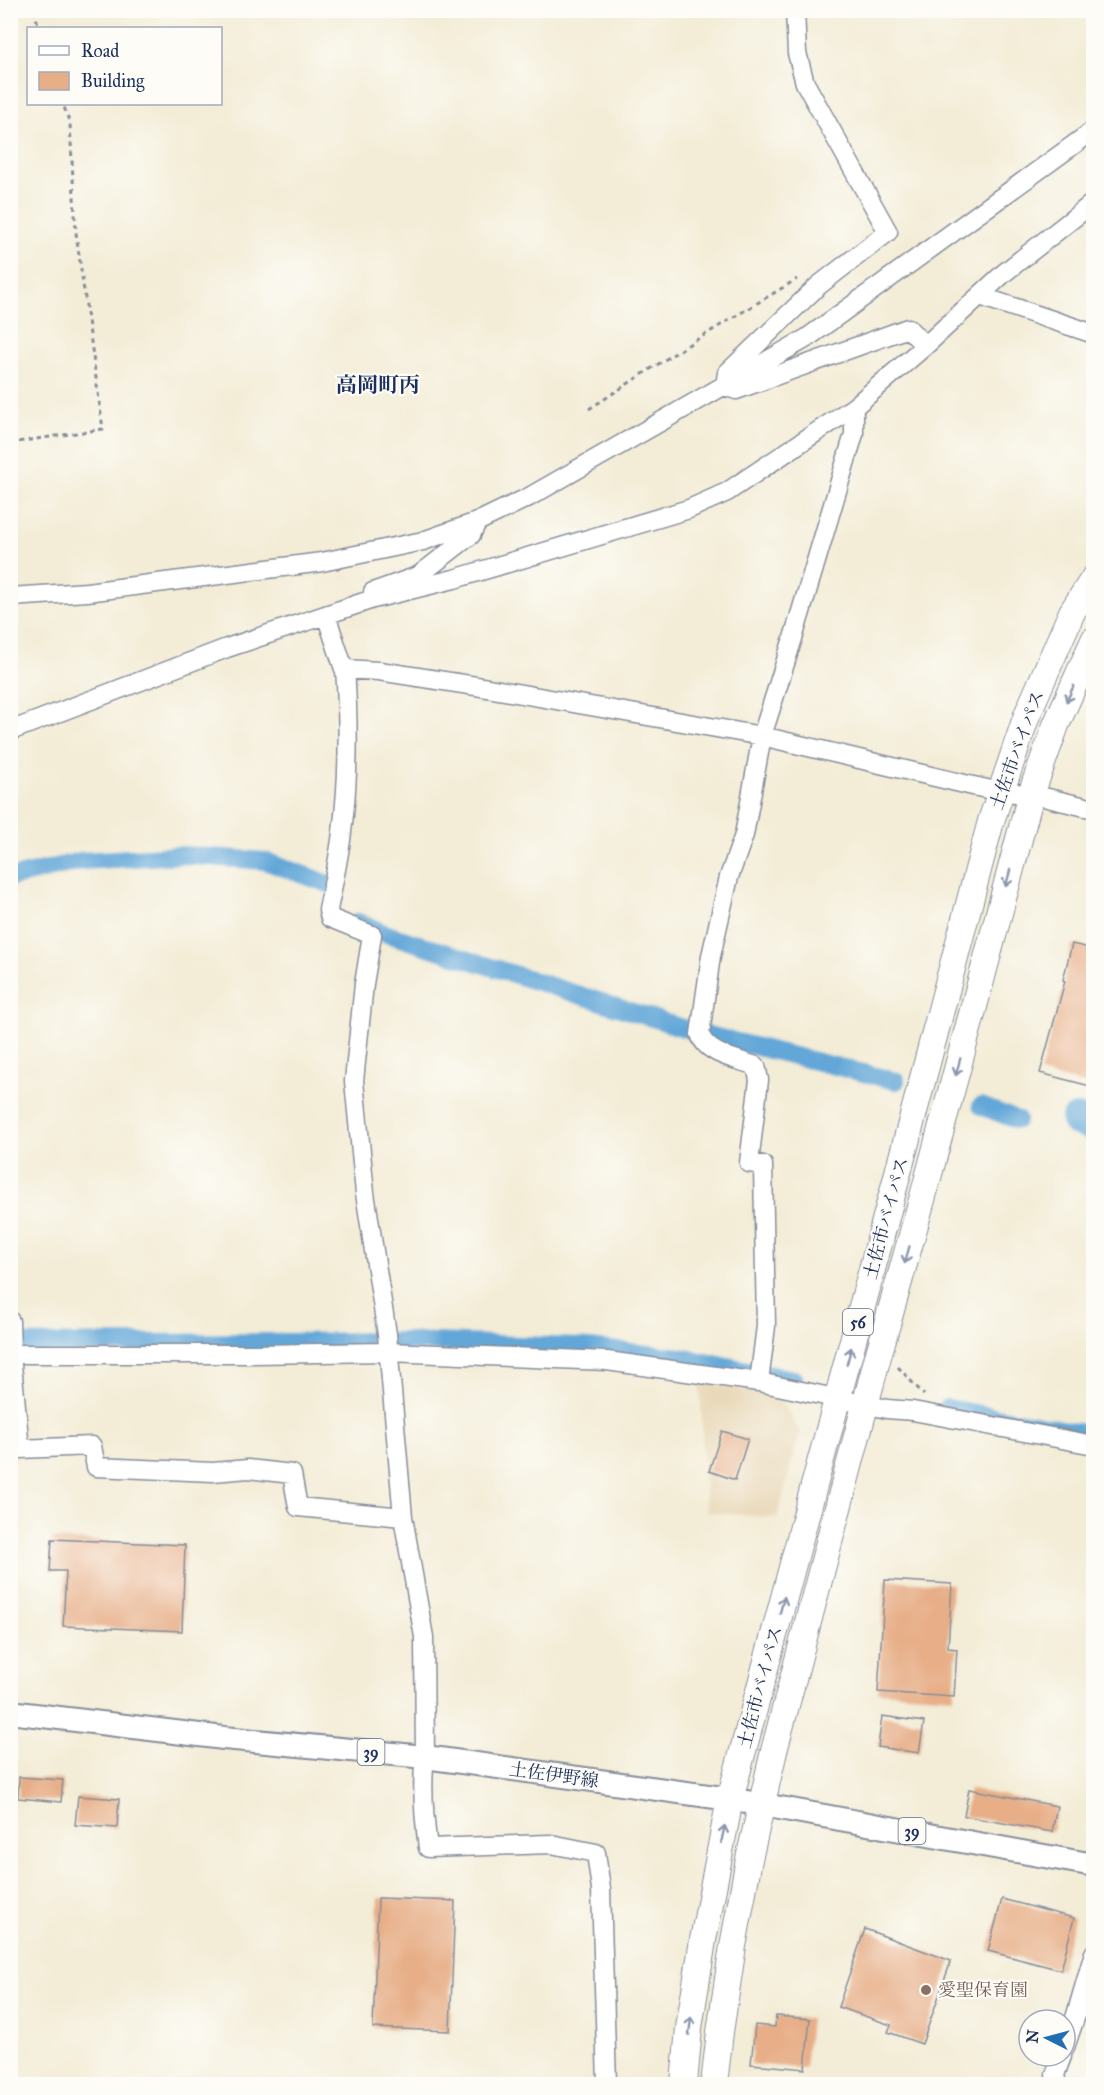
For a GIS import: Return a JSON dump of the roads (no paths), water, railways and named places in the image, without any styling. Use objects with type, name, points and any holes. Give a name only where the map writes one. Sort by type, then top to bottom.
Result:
[{"type":"highway","name":"土佐市バイパス","points":[[684,2085],[689,2028],[699,1962],[730,1799],[991,821],[1027,715],[1072,612],[1094,578]]},
{"type":"highway","name":"土佐市バイパス","points":[[714,2085],[733,1946],[762,1804],[866,1405],[1031,794],[1056,724],[1094,640]]},
{"type":"main road","name":"土佐伊野線","points":[[10,1712],[224,1738],[425,1757],[730,1799],[1094,1865]]},
{"type":"street","points":[[725,386],[727,373],[818,286],[888,232],[805,83],[797,53],[795,10]]},
{"type":"street","points":[[10,597],[87,592],[322,562],[423,541],[477,522],[529,497],[807,338],[1094,130]]},
{"type":"street","points":[[10,731],[227,648],[326,615],[689,509],[727,492],[854,407],[925,346],[1004,273],[1094,202]]},
{"type":"street","points":[[980,296],[1094,334]]},
{"type":"street","points":[[725,386],[736,390],[908,328],[925,346]]},
{"type":"street","points":[[760,1374],[766,1326],[763,1165],[749,1163],[759,1080],[756,1066],[714,1051],[706,1045],[700,1034],[711,956],[729,877],[744,835],[762,736],[854,435],[854,407]]},
{"type":"street","points":[[373,600],[373,592],[418,576],[471,535],[477,522]]},
{"type":"street","points":[[326,615],[345,669],[348,711],[348,771],[342,835],[328,910],[330,918],[372,935],[364,984],[354,1081],[364,1193],[388,1345],[403,1517],[424,1637],[425,1757],[423,1773],[428,1848],[551,1844],[596,1853],[601,1889],[607,2085]]},
{"type":"street","points":[[345,669],[379,671],[476,686],[762,736],[1001,792],[1031,794],[1094,809]]},
{"type":"street","points":[[10,1321],[20,1449],[92,1446],[96,1467],[213,1472],[248,1469],[292,1474],[298,1507],[403,1517]]},
{"type":"street","points":[[11,1354],[240,1354],[388,1345],[608,1361],[760,1374],[838,1399],[866,1405],[1094,1444]]},
{"type":"street","points":[[1077,2026],[1086,2010],[1094,1953]]},
{"type":"street","points":[[1055,2084],[1057,2068]]},
{"type":"waterway","points":[[10,878],[81,861],[182,855],[265,861],[329,884]]},
{"type":"waterway","points":[[358,922],[387,934],[696,1032]]},
{"type":"waterway","points":[[704,1034],[896,1081]]},
{"type":"waterway","points":[[981,1106],[1017,1120]]},
{"type":"waterway","points":[[1077,1120],[1094,1125]]},
{"type":"waterway","points":[[10,1344],[406,1341],[578,1347],[680,1357],[794,1379]]},
{"type":"waterway","points":[[947,1408],[1094,1435]]},
{"type":"place","name":"愛聖保育園","points":[[926,1990]]},
{"type":"district","name":"高岡町丙","points":[[378,385]]}]
